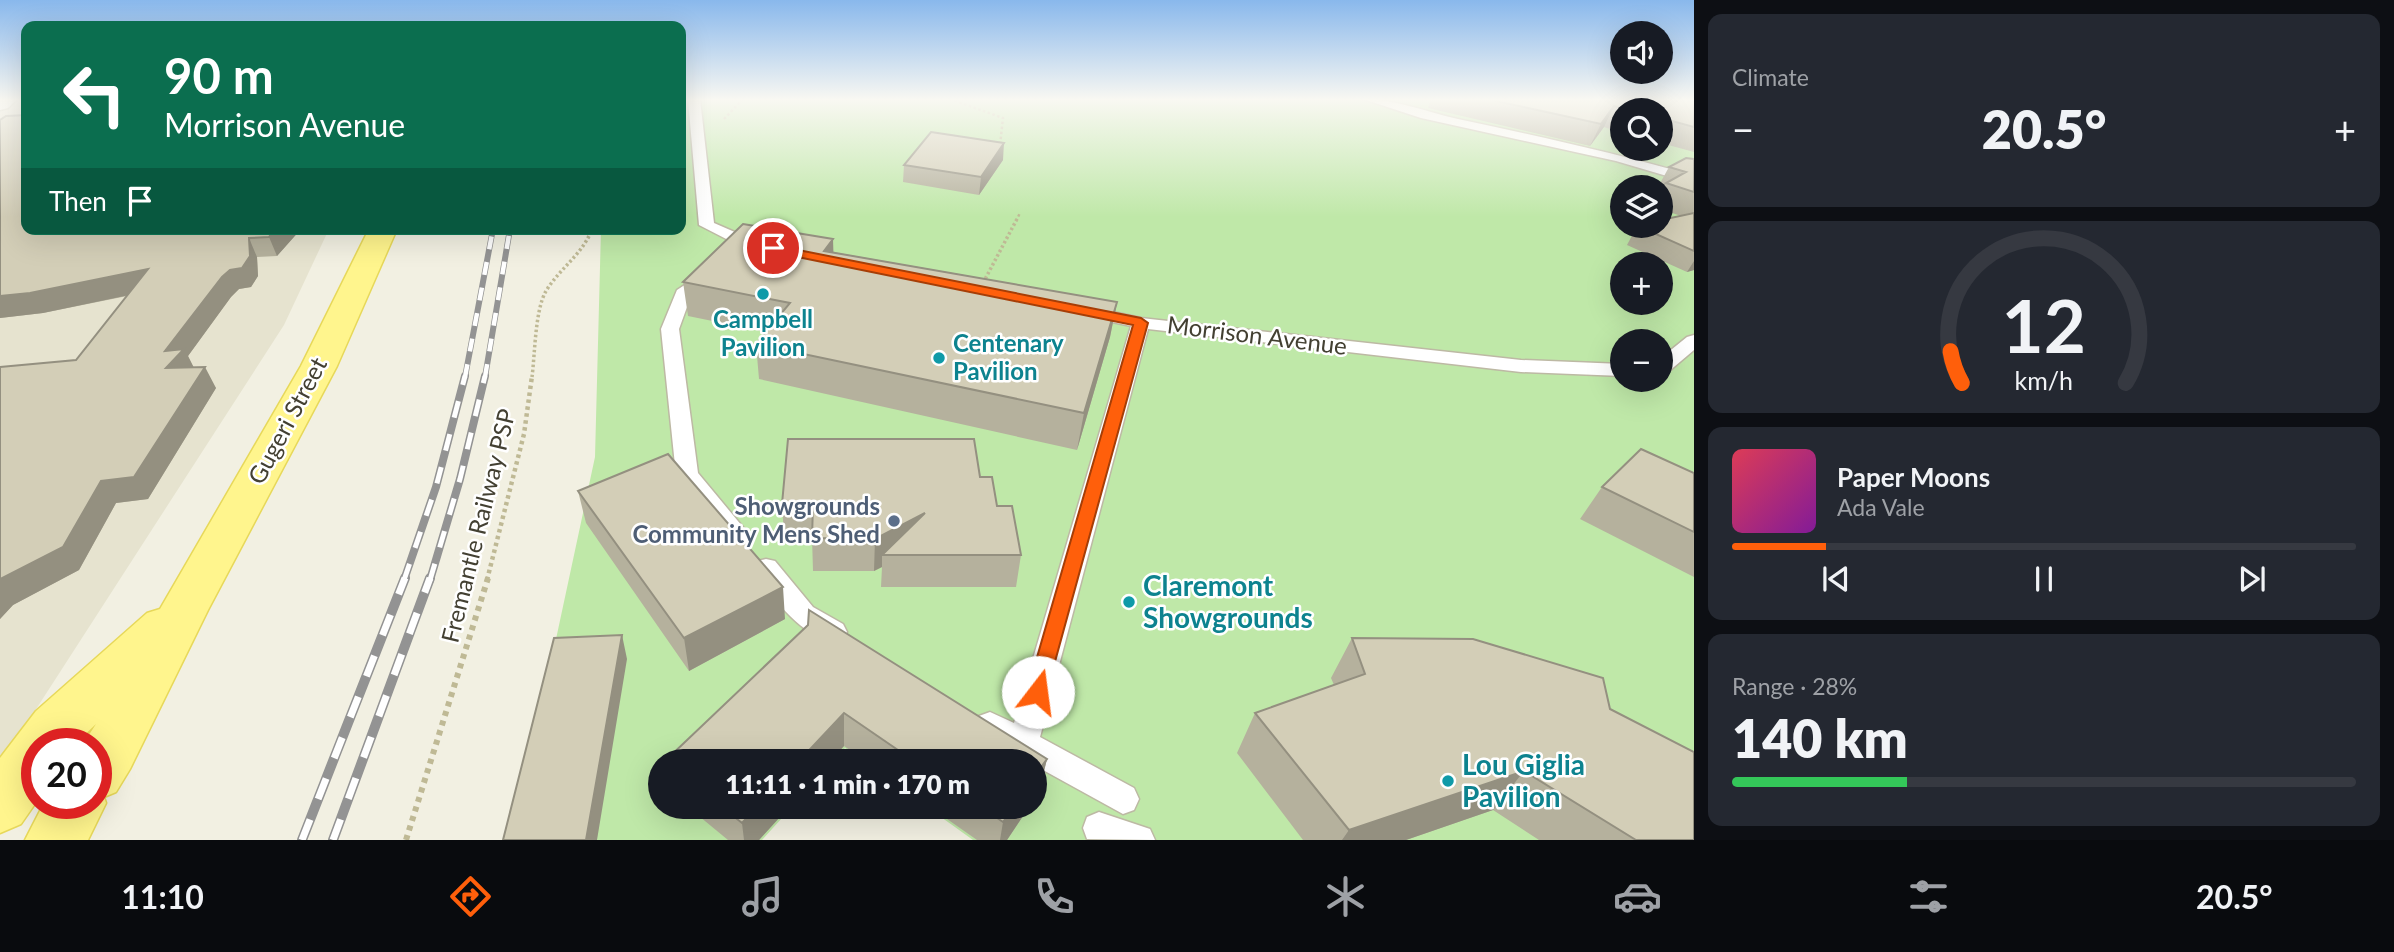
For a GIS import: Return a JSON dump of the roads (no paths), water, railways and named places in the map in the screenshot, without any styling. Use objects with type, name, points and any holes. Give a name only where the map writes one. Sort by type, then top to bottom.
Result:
[{"type":"main road","name":"Gugeri Street","points":[[112,748],[184,609],[315,374],[380,235]]},
{"type":"main road","name":"Gugeri Street","points":[[55,728],[184,609]]},
{"type":"main road","points":[[0,805],[21,775]]},
{"type":"main road","points":[[55,840],[67,819]]},
{"type":"lane","points":[[698,138],[707,225],[754,245],[683,294],[670,329],[687,475],[804,614],[850,642]]},
{"type":"lane","points":[[1530,138],[1619,158],[1694,180]]},
{"type":"lane","name":"Morrison Avenue","points":[[1074,309],[1141,323],[1521,366],[1610,370]]},
{"type":"lane","points":[[1023,744],[1141,323]]},
{"type":"lane","points":[[1673,358],[1694,341]]},
{"type":"lane","points":[[965,711],[1123,799]]},
{"type":"lane","points":[[1099,828],[1138,840]]},
{"type":"railway","points":[[465,377],[492,235]]},
{"type":"railway","points":[[485,377],[509,235]]},
{"type":"railway","points":[[404,580],[436,487],[465,376]]},
{"type":"railway","points":[[430,580],[460,479],[485,376]]},
{"type":"railway","points":[[302,840],[405,578]]},
{"type":"railway","points":[[333,840],[430,578]]},
{"type":"place","name":"Campbell Pavilion","points":[[763,294]]},
{"type":"place","name":"Centenary Pavilion","points":[[939,358]]},
{"type":"place","name":"Showgrounds Community Mens Shed","points":[[894,521]]},
{"type":"place","name":"Claremont Showgrounds","points":[[1129,602]]},
{"type":"place","name":"Lou Giglia Pavilion","points":[[1448,781]]}]
